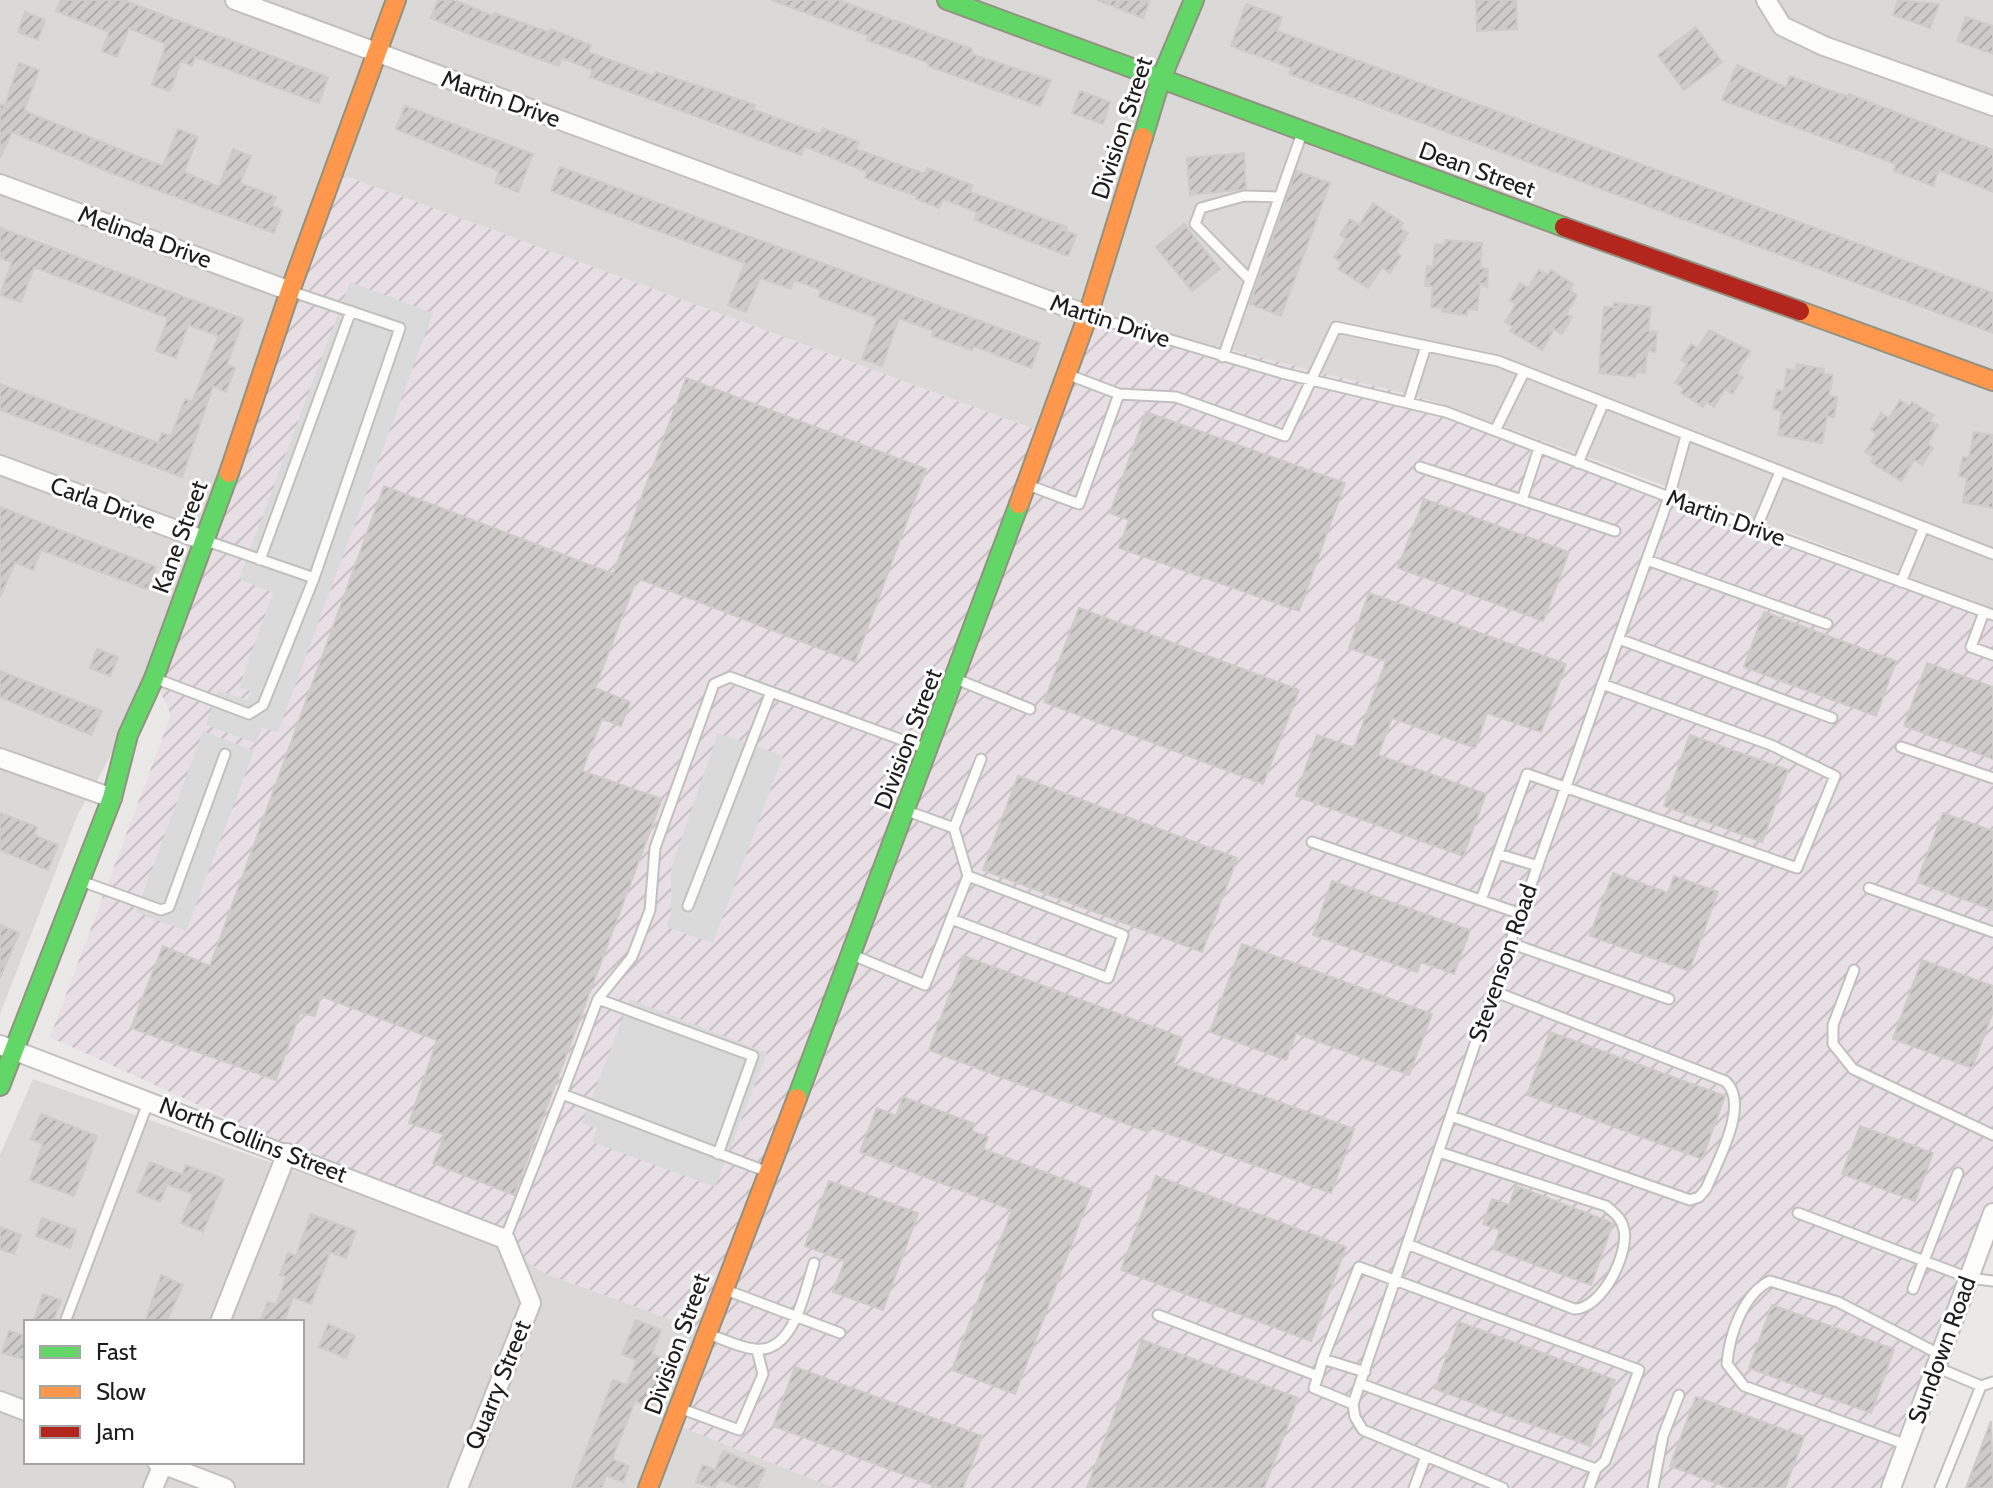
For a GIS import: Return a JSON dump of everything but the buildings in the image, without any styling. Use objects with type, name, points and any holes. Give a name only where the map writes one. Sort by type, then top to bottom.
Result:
[{"type":"street","name":"Martin Drive","points":[[235,0],[1088,315]]},
{"type":"street","name":"Kane Street","points":[[0,1086],[7,1047],[80,881],[112,798],[128,735],[154,678],[206,541],[290,291],[396,0]]},
{"type":"street","name":"Dean Street","points":[[947,0],[1302,133],[1993,381]]},
{"type":"street","name":"Division Street","points":[[648,1488],[930,750],[1088,315],[1160,81],[1194,0]]},
{"type":"street","points":[[1766,0],[1782,26],[1824,46],[1993,106]]},
{"type":"street","name":"Melinda Drive","points":[[0,184],[290,291]]},
{"type":"street","name":"Carla Drive","points":[[0,465],[206,541]]},
{"type":"street","points":[[0,758],[112,798]]},
{"type":"street","name":"North Collins Street","points":[[7,1047],[505,1239]]},
{"type":"street","points":[[221,1320],[287,1153]]},
{"type":"street","name":"Sundown Road","points":[[1891,1488],[1991,1222]]},
{"type":"street","name":"Quarry Street","points":[[458,1488],[531,1303],[505,1239]]},
{"type":"street","points":[[0,1401],[24,1410]]},
{"type":"street","points":[[153,1488],[161,1464]]},
{"type":"street","points":[[164,1464],[225,1488]]},
{"type":"lane","points":[[1223,357],[1302,133]]},
{"type":"lane","points":[[1250,280],[1195,224],[1201,208],[1244,196],[1279,197]]},
{"type":"lane","points":[[154,678],[249,714],[263,705],[314,578],[400,328],[290,291]]},
{"type":"lane","points":[[260,560],[351,311]]},
{"type":"lane","name":"Martin Drive","points":[[1088,315],[1223,357],[1446,412],[1988,613]]},
{"type":"lane","points":[[1066,373],[1119,394],[1176,397],[1285,436],[1336,327],[1498,361],[1993,554]]},
{"type":"lane","points":[[1408,403],[1426,346]]},
{"type":"lane","points":[[1495,431],[1524,372]]},
{"type":"lane","points":[[1025,484],[1079,504],[1119,394]]},
{"type":"lane","points":[[1578,463],[1603,404]]},
{"type":"lane","name":"Stevenson Road","points":[[1353,1404],[1493,991],[1669,497],[1686,436]]},
{"type":"lane","points":[[1522,500],[1539,448]]},
{"type":"lane","points":[[1420,467],[1615,531]]},
{"type":"lane","points":[[1756,529],[1780,472]]},
{"type":"lane","points":[[1901,582],[1924,527]]},
{"type":"lane","points":[[206,541],[314,578]]},
{"type":"lane","points":[[1647,560],[1827,624]]},
{"type":"lane","points":[[1988,613],[1971,647],[1993,655]]},
{"type":"lane","points":[[1619,639],[1832,718]]},
{"type":"lane","points":[[505,1239],[598,999],[632,957],[650,910],[655,848],[714,684],[730,677],[930,750]]},
{"type":"lane","points":[[956,679],[1030,709]]},
{"type":"lane","points":[[1481,900],[1527,774],[1797,868],[1835,776],[1771,745],[1602,684]]},
{"type":"lane","points":[[688,906],[771,692]]},
{"type":"lane","points":[[1901,747],[1993,778]]},
{"type":"lane","points":[[80,881],[161,910],[169,907],[225,754]]},
{"type":"lane","points":[[851,954],[925,985],[968,876],[954,828],[981,759]]},
{"type":"lane","points":[[906,811],[954,828]]},
{"type":"lane","points":[[1312,842],[1521,914]]},
{"type":"lane","points":[[1498,854],[1538,866]]},
{"type":"lane","points":[[951,919],[1108,978],[1123,935],[968,876]]},
{"type":"lane","points":[[1869,888],[1993,932]]},
{"type":"lane","points":[[1510,943],[1669,999]]},
{"type":"lane","points":[[1854,970],[1833,1025],[1833,1044],[1853,1069],[1993,1135]]},
{"type":"lane","points":[[1451,1116],[1690,1200],[1699,1197],[1706,1189],[1736,1112],[1734,1092],[1725,1081],[1493,991]]},
{"type":"lane","points":[[598,999],[753,1056],[718,1154]]},
{"type":"lane","points":[[562,1094],[768,1172]]},
{"type":"lane","points":[[66,1320],[149,1100]]},
{"type":"lane","points":[[1407,1244],[1574,1309],[1581,1309],[1609,1287],[1625,1233],[1620,1218],[1606,1206],[1439,1152]]},
{"type":"lane","points":[[1913,1289],[1958,1173]]},
{"type":"lane","points":[[1798,1213],[1969,1278],[1993,1281]]},
{"type":"lane","points":[[706,1333],[757,1350],[781,1341],[796,1317],[814,1263]]},
{"type":"lane","points":[[1500,1487],[1363,1430],[1355,1417],[1353,1404],[1314,1388],[1359,1267],[1639,1370],[1605,1461],[1596,1469],[1589,1488]]},
{"type":"lane","points":[[1907,1445],[1744,1386],[1727,1364],[1734,1331],[1749,1300],[1760,1286],[1770,1281],[1838,1302],[1981,1386],[1993,1382]]},
{"type":"lane","points":[[722,1289],[840,1333]]},
{"type":"lane","points":[[1158,1315],[1318,1376]]},
{"type":"lane","points":[[679,1407],[739,1430],[763,1374],[757,1350]]},
{"type":"lane","points":[[1323,1359],[1365,1372]]},
{"type":"lane","points":[[1361,1384],[1596,1469]]},
{"type":"lane","points":[[1940,1488],[1981,1386]]},
{"type":"lane","points":[[1653,1488],[1663,1436],[1679,1395]]},
{"type":"lane","points":[[1414,1488],[1426,1456]]},
{"type":"shaded area","points":[[0,0],[387,0],[154,678],[78,814],[0,1014]]},
{"type":"shaded area","points":[[402,0],[1993,0],[1993,608],[1503,426],[1419,397],[1322,374],[1042,432],[340,174]]},
{"type":"shaded area","points":[[340,174],[1041,432],[1086,313],[1419,397],[1503,426],[1993,615],[1993,1201],[1887,1488],[835,1488],[677,1425],[700,1330],[544,1273],[500,1243],[50,1037],[171,715],[154,678]]},
{"type":"shaded area","points":[[350,282],[433,313],[278,732],[262,728],[256,743],[206,725],[218,690],[248,700],[252,692],[239,687],[273,593],[239,579]]},
{"type":"shaded area","points":[[203,731],[254,751],[186,931],[136,912]]},
{"type":"shaded area","points":[[718,733],[783,756],[713,943],[666,927],[671,915],[671,868]]},
{"type":"shaded area","points":[[630,999],[767,1053],[715,1187],[592,1142],[597,1129],[582,1123]]},
{"type":"shaded area","points":[[33,1079],[500,1243],[544,1273],[700,1330],[640,1488],[0,1488],[0,1155]]},
{"type":"shaded area","points":[[677,1425],[835,1488],[652,1488]]},
{"type":"traffic: fast","points":[[947,0],[1564,227]]},
{"type":"traffic: fast","points":[[1143,137],[1160,81],[1194,0]]},
{"type":"traffic: fast","points":[[0,1086],[112,798],[128,735],[154,678],[229,473]]},
{"type":"traffic: fast","points":[[797,1098],[1019,504]]},
{"type":"traffic: slow","points":[[229,473],[290,291],[396,0]]},
{"type":"traffic: slow","points":[[1019,504],[1088,315],[1143,137]]},
{"type":"traffic: slow","points":[[1800,311],[1993,381]]},
{"type":"traffic: slow","points":[[648,1488],[797,1098]]},
{"type":"traffic: jam","points":[[1564,227],[1800,311]]}]
